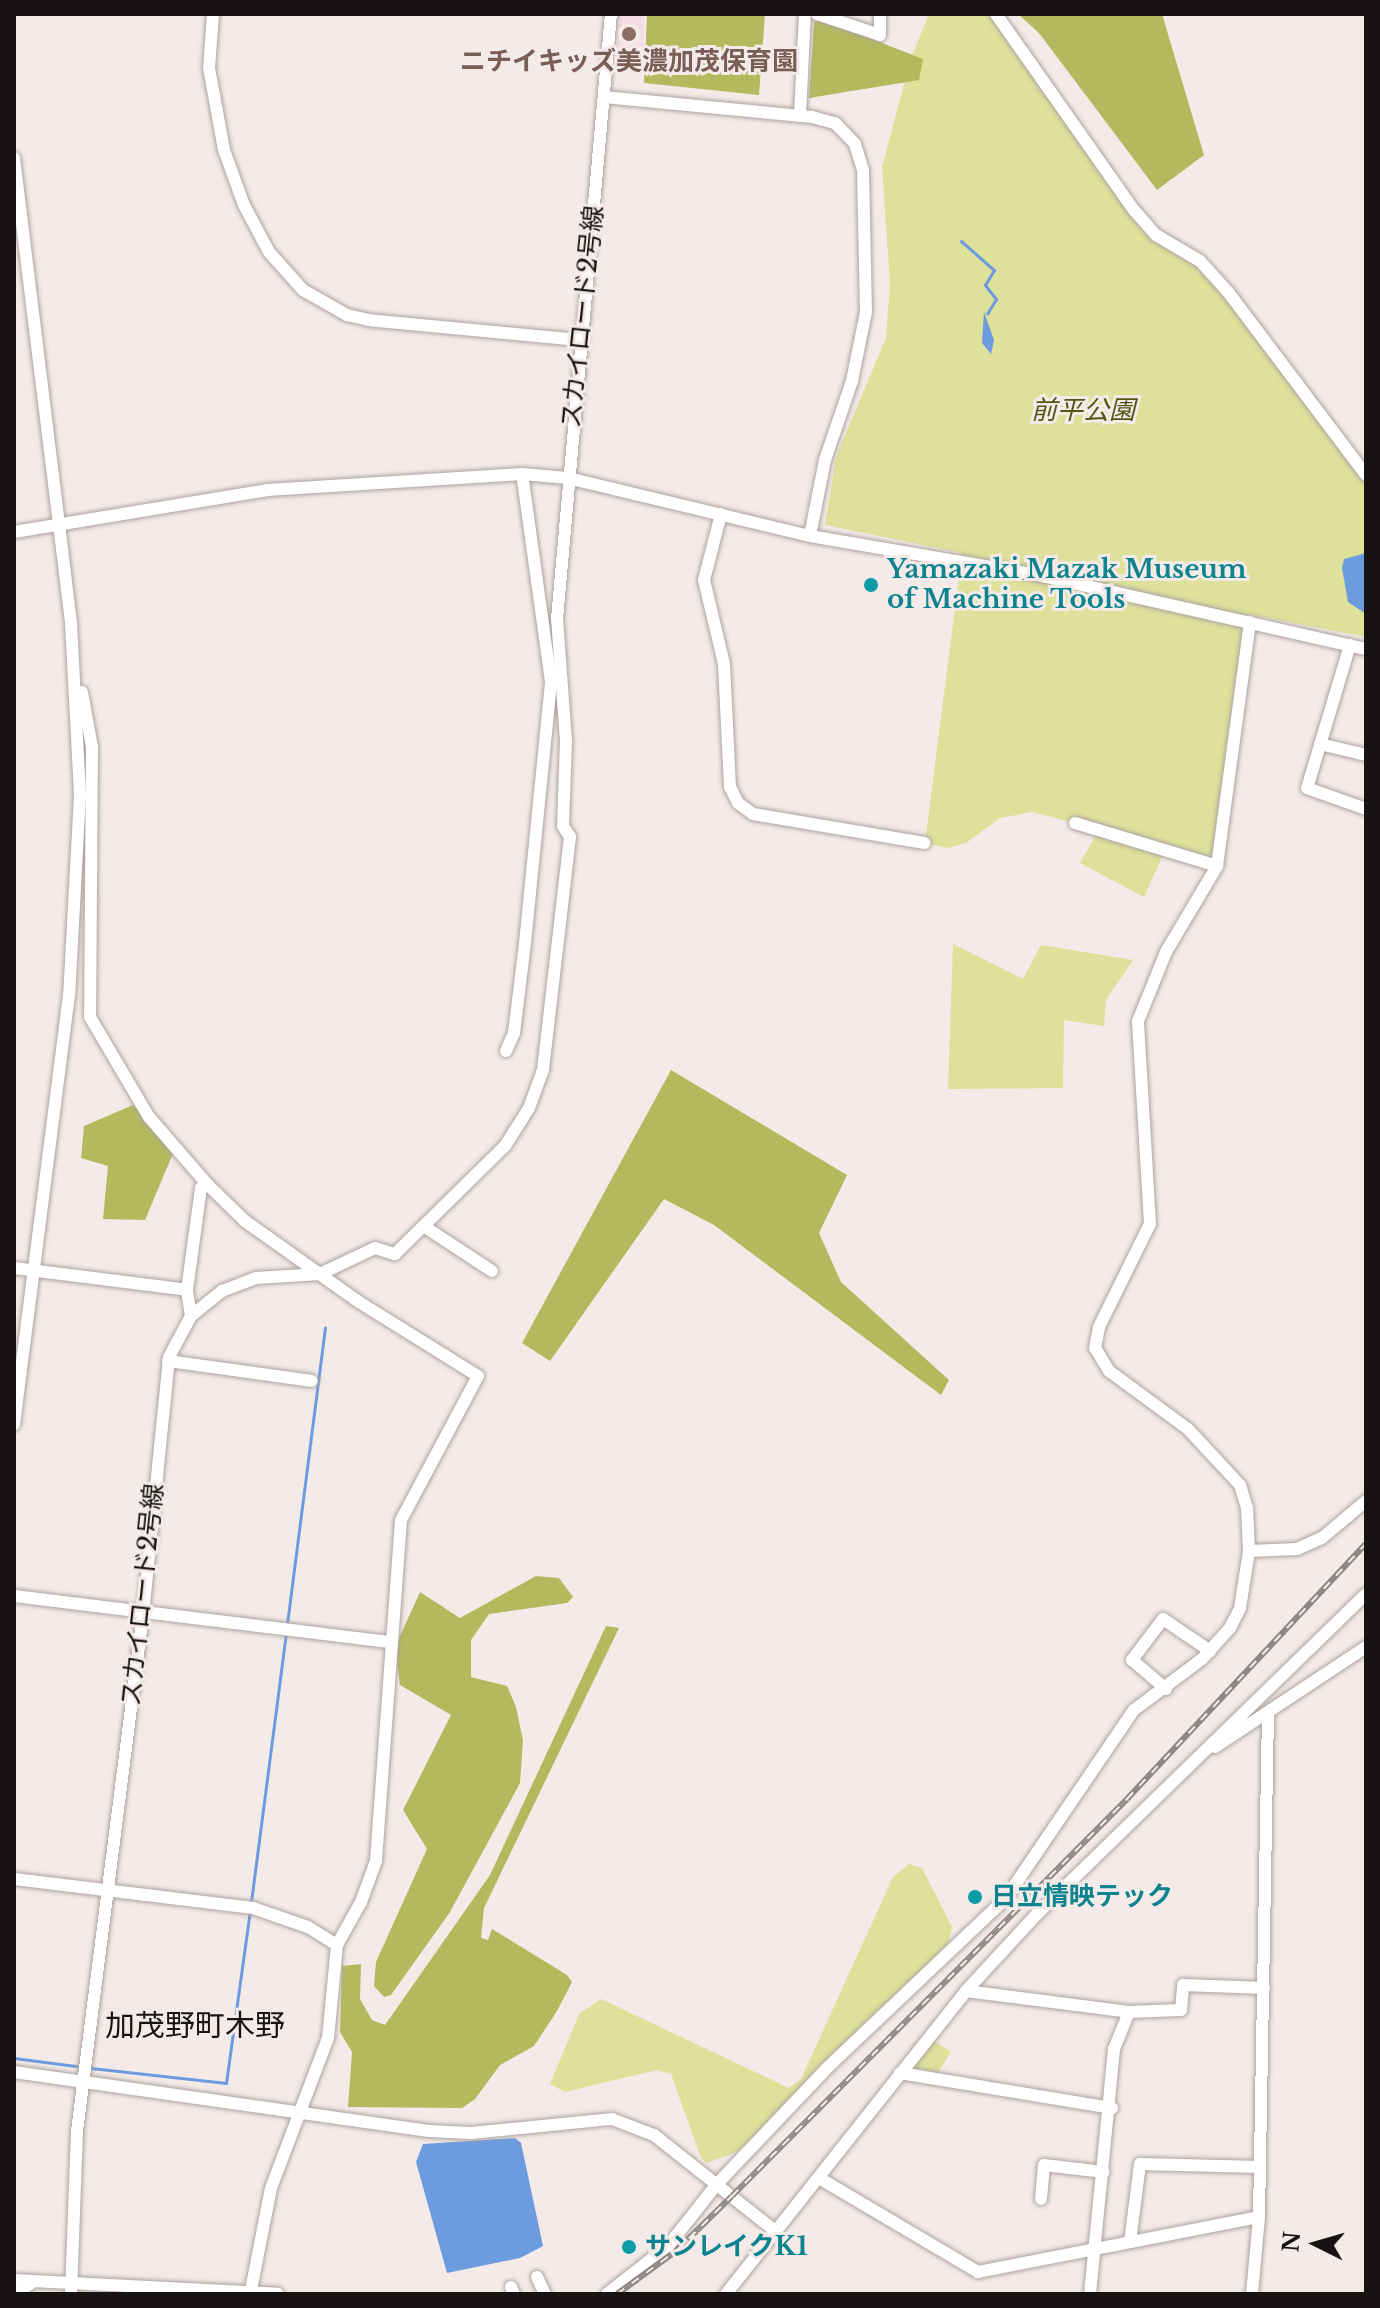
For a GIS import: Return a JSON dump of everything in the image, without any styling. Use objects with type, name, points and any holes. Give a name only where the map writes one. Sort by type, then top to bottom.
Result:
[{"type":"street","points":[[213,14],[209,68],[224,150],[244,205],[269,252],[303,290],[337,311],[368,320],[581,340]]},
{"type":"street","name":"スカイロード2号線","points":[[71,2289],[74,2183],[83,2071],[143,1614],[168,1361],[191,1316],[222,1291],[256,1278],[320,1274],[375,1248],[395,1254],[505,1146],[529,1108],[543,1070],[570,837],[563,826],[566,741],[557,619],[611,14]]},
{"type":"street","points":[[800,115],[805,14]]},
{"type":"street","points":[[817,14],[880,35],[880,14]]},
{"type":"street","points":[[996,14],[1134,210],[1156,235],[1200,261],[1219,282],[1366,475]]},
{"type":"street","points":[[604,97],[800,115],[835,123],[855,144],[863,171],[868,274],[863,340],[825,460],[810,536]]},
{"type":"street","points":[[14,158],[57,525],[72,638],[92,747],[90,1017],[149,1117],[208,1185],[245,1221],[320,1274],[478,1376],[401,1520],[376,1861],[337,1945],[328,2038],[271,2188],[251,2290]]},
{"type":"street","points":[[506,1051],[519,988],[551,682],[522,474]]},
{"type":"street","points":[[14,532],[267,490],[522,474],[568,478],[810,536],[1033,574],[1366,649]]},
{"type":"street","points":[[721,514],[704,580],[724,664],[730,787],[738,803],[753,814],[925,843]]},
{"type":"street","points":[[607,2294],[668,2246],[717,2184],[828,2067],[1006,1898],[1134,1710],[1166,1689],[1210,1651],[1240,1608],[1249,1551],[1247,1508],[1226,1466],[1188,1429],[1109,1371],[1095,1348],[1099,1327],[1150,1224],[1138,1021],[1166,952],[1217,866],[1250,622]]},
{"type":"street","points":[[14,1424],[70,980],[80,795],[72,638]]},
{"type":"street","points":[[1350,645],[1309,791],[1366,809]]},
{"type":"street","points":[[1320,744],[1366,755]]},
{"type":"street","points":[[1075,823],[1217,866]]},
{"type":"street","points":[[191,1316],[187,1290],[201,1188],[208,1185]]},
{"type":"street","points":[[425,1227],[492,1271]]},
{"type":"street","points":[[14,1268],[187,1290]]},
{"type":"street","points":[[168,1361],[312,1381]]},
{"type":"street","points":[[1249,1551],[1297,1549],[1322,1538],[1366,1501]]},
{"type":"street","points":[[726,2294],[966,1991],[1193,1760],[1366,1594]]},
{"type":"street","points":[[14,1596],[287,1632],[391,1642]]},
{"type":"street","points":[[1166,1689],[1132,1660],[1163,1619],[1210,1651]]},
{"type":"street","points":[[1193,1760],[1366,1647]]},
{"type":"street","points":[[1252,2294],[1259,2217],[1268,1712]]},
{"type":"street","points":[[14,1879],[250,1908],[308,1927],[337,1945]]},
{"type":"street","points":[[966,1991],[1129,2012],[1181,2010],[1183,1985],[1264,1988]]},
{"type":"street","points":[[1090,2294],[1112,2108],[1114,2049],[1129,2012]]},
{"type":"street","points":[[14,2072],[83,2071],[300,2112],[471,2133],[612,2119],[654,2135],[775,2231]]},
{"type":"street","points":[[900,2073],[1112,2108]]},
{"type":"street","points":[[1130,2242],[1140,2164],[1260,2167]]},
{"type":"street","points":[[1041,2199],[1044,2165],[1104,2172]]},
{"type":"street","points":[[819,2178],[978,2272],[1259,2217]]},
{"type":"street","points":[[537,2277],[545,2294]]},
{"type":"street","points":[[14,2280],[71,2289],[251,2290],[278,2294]]},
{"type":"street","points":[[16,2294],[34,2281]]},
{"type":"shaded area","name":"ニチイキッズ美濃加茂保育園","points":[[618,14],[644,14],[644,55],[618,55]]},
{"type":"green space","points":[[647,14],[765,14],[759,95],[644,83]]},
{"type":"green space","name":"前平公園","points":[[929,14],[995,14],[1156,235],[1200,261],[1366,475],[1366,637],[1246,614],[1217,866],[1163,855],[1144,897],[1080,863],[1098,831],[1032,812],[1000,818],[966,843],[948,848],[925,843],[962,553],[825,525],[836,457],[886,338],[890,283],[882,167],[911,58]]},
{"type":"green space","points":[[1018,14],[1162,14],[1204,155],[1157,190],[1039,33]]},
{"type":"green space","points":[[823,20],[923,59],[919,80],[809,98],[814,22]]},
{"type":"green space","points":[[953,944],[1023,979],[1041,945],[1133,960],[1106,1000],[1104,1026],[1064,1020],[1063,1088],[948,1089]]},
{"type":"green space","points":[[671,1070],[847,1175],[819,1233],[841,1282],[949,1380],[941,1395],[714,1225],[664,1199],[550,1361],[522,1343]]},
{"type":"green space","points":[[133,1105],[174,1151],[145,1220],[103,1219],[108,1166],[81,1158],[84,1126]]},
{"type":"green space","points":[[536,1576],[559,1578],[573,1597],[567,1603],[489,1614],[471,1640],[471,1677],[507,1686],[516,1707],[523,1740],[520,1783],[450,1912],[391,1995],[384,1997],[374,1986],[376,1962],[427,1849],[403,1810],[451,1715],[400,1685],[395,1647],[420,1592],[460,1618]]},
{"type":"green space","points":[[606,1626],[619,1628],[484,1908],[481,1938],[488,1940],[492,1929],[567,1975],[572,1982],[557,2011],[534,2046],[500,2065],[475,2099],[462,2108],[348,2107],[352,2052],[340,2032],[342,1966],[361,1964],[360,1999],[372,2020],[385,2025],[490,1875]]},
{"type":"green space","points":[[909,1864],[922,1868],[952,1927],[948,1944],[755,2139],[734,2153],[707,2163],[701,2158],[671,2074],[657,2070],[565,2092],[550,2084],[579,2014],[601,1999],[789,2088],[801,2079],[893,1877]]},
{"type":"green space","points":[[933,2040],[951,2052],[936,2076],[911,2068]]},
{"type":"water","points":[[984,312],[994,340],[991,354],[982,343]]},
{"type":"water","points":[[1366,553],[1366,614],[1348,602],[1342,568],[1344,559]]},
{"type":"water","points":[[515,2138],[521,2143],[543,2246],[520,2258],[447,2273],[416,2162],[423,2144]]},
{"type":"waterway","points":[[961,241],[994,270],[985,285],[996,299],[987,314]]},
{"type":"waterway","points":[[287,1624],[325,1327]]},
{"type":"waterway","points":[[251,1902],[286,1632]]},
{"type":"waterway","points":[[91,2068],[226,2083],[250,1910]]},
{"type":"waterway","points":[[14,2058],[83,2067]]},
{"type":"railway","points":[[617,2294],[676,2251],[732,2196],[1127,1799],[1366,1544]]},
{"type":"place","name":"ニチイキッズ美濃加茂保育園","points":[[629,34]]},
{"type":"place","name":"Yamazaki Mazak Museum of Machine Tools","points":[[871,585]]},
{"type":"place","name":"日立情映テック","points":[[975,1897]]},
{"type":"place","name":"サンレイクK1","points":[[629,2247]]},
{"type":"district","name":"加茂野町木野","points":[[195,2026]]}]
